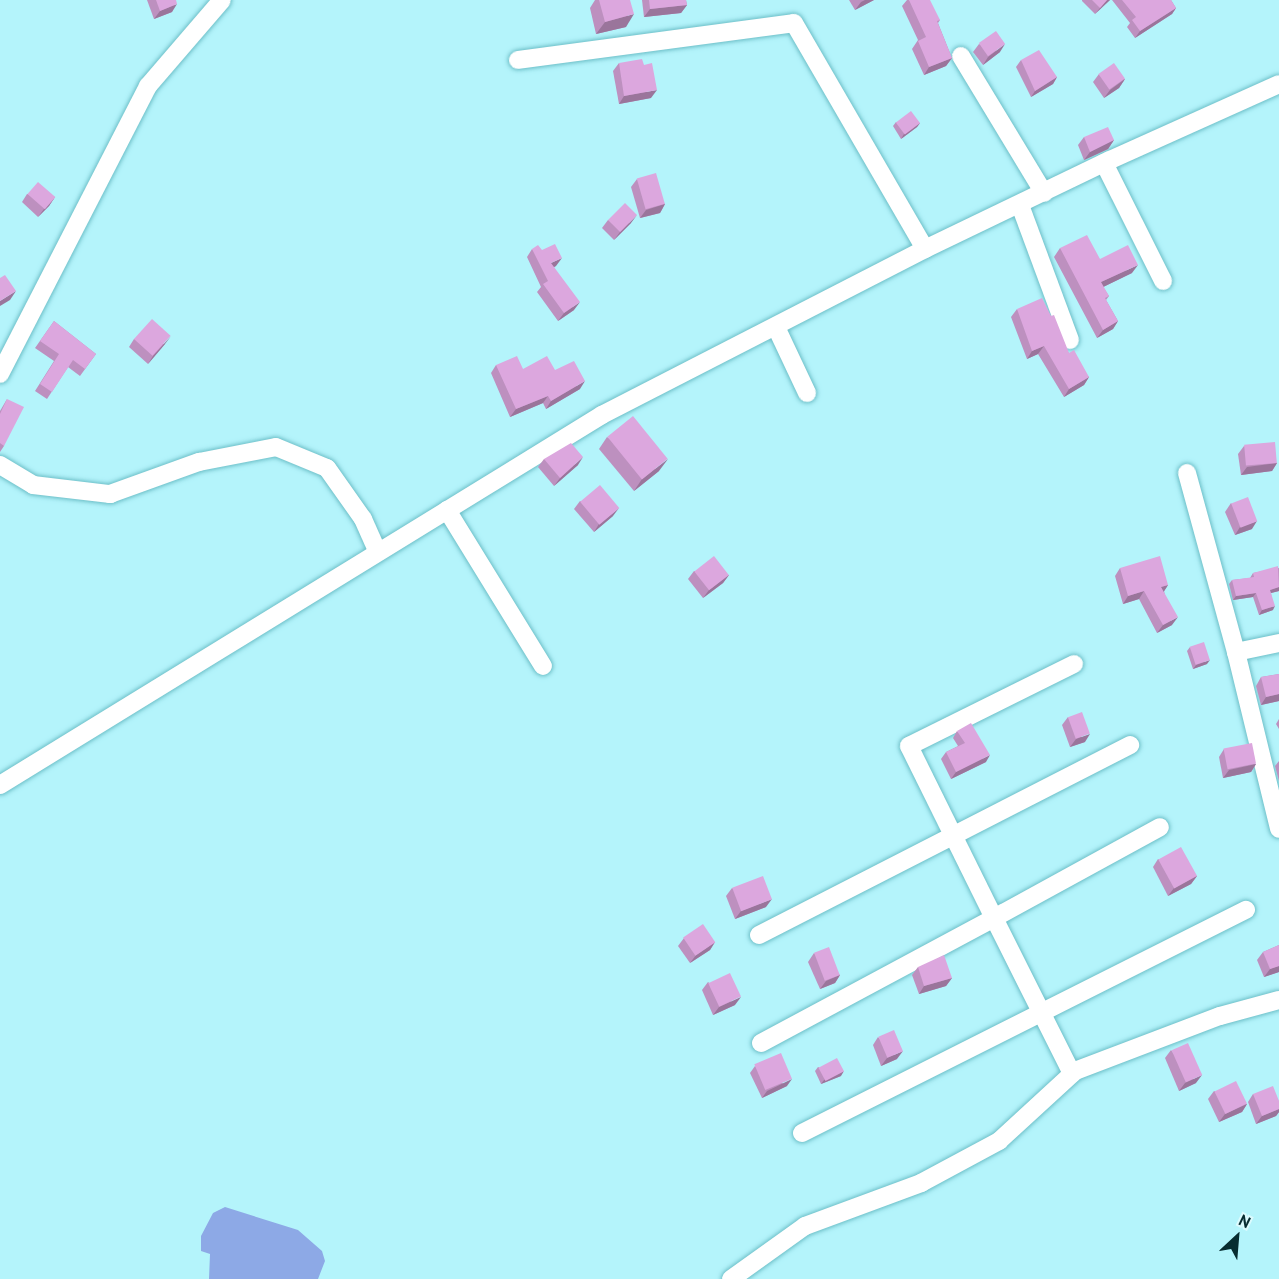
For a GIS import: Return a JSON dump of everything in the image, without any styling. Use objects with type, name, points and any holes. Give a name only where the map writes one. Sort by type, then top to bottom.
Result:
[{"type":"street","points":[[0,374],[148,86],[222,0]]},
{"type":"street","points":[[518,60],[794,23],[925,249]]},
{"type":"street","points":[[961,56],[1044,193]]},
{"type":"street","points":[[0,785],[602,415],[925,249],[1104,163],[1279,84]]},
{"type":"street","points":[[1104,163],[1163,281]]},
{"type":"street","points":[[1020,205],[1070,340]]},
{"type":"street","points":[[776,327],[807,393]]},
{"type":"street","points":[[0,465],[33,484],[110,494],[199,462],[276,447],[327,468],[363,519],[378,552]]},
{"type":"street","points":[[1186,473],[1236,652],[1279,829]]},
{"type":"street","points":[[447,510],[543,666]]},
{"type":"street","points":[[1236,652],[1279,643]]},
{"type":"street","points":[[1072,1074],[909,746],[1074,664]]},
{"type":"street","points":[[759,935],[1130,745]]},
{"type":"street","points":[[761,1043],[1160,827]]},
{"type":"street","points":[[802,1133],[1246,910]]},
{"type":"street","points":[[731,1279],[805,1226],[921,1183],[999,1141],[1072,1074],[1220,1016],[1279,1000]]},
{"type":"water","points":[[225,1207],[298,1230],[322,1251],[325,1261],[318,1279],[209,1279],[210,1254],[201,1251],[201,1236],[213,1213]]},
{"type":"building","points":[[156,0],[176,0],[177,4],[160,11]]},
{"type":"building","points":[[599,0],[630,0],[634,14],[605,22]]},
{"type":"building","points":[[649,0],[686,0],[687,5],[650,9]]},
{"type":"building","points":[[909,0],[930,0],[940,20],[937,21],[952,58],[929,67],[918,41],[926,37]]},
{"type":"building","points":[[1092,0],[1107,0],[1100,8]]},
{"type":"building","points":[[1122,0],[1171,0],[1176,8],[1140,31],[1132,20],[1136,17]]},
{"type":"building","points":[[996,31],[1005,44],[988,56],[979,43]]},
{"type":"building","points":[[1039,50],[1057,77],[1035,91],[1021,60]]},
{"type":"building","points":[[642,59],[644,65],[652,63],[657,90],[624,96],[619,63]]},
{"type":"building","points":[[1114,63],[1125,79],[1109,89],[1098,74]]},
{"type":"building","points":[[911,111],[920,123],[905,134],[896,122]]},
{"type":"building","points":[[1108,127],[1114,140],[1090,152],[1084,137]]},
{"type":"building","points":[[656,173],[665,204],[646,209],[637,179]]},
{"type":"building","points":[[38,182],[55,197],[45,209],[28,194]]},
{"type":"building","points":[[625,203],[637,215],[620,232],[608,220]]},
{"type":"building","points":[[1087,235],[1100,259],[1128,245],[1138,265],[1101,282],[1109,296],[1105,298],[1118,321],[1103,330],[1060,248]]},
{"type":"building","points":[[555,244],[562,258],[551,263],[580,302],[564,313],[543,284],[548,281],[532,249],[538,245],[542,250]]},
{"type":"building","points":[[5,275],[16,291],[0,301],[0,278]]},
{"type":"building","points":[[1042,298],[1051,316],[1054,315],[1069,353],[1074,350],[1089,377],[1069,389],[1044,346],[1032,351],[1017,309]]},
{"type":"building","points":[[152,319],[171,336],[153,356],[134,339]]},
{"type":"building","points":[[54,321],[96,354],[85,369],[73,360],[52,392],[40,384],[59,354],[40,341]]},
{"type":"building","points":[[517,356],[523,369],[547,356],[555,370],[574,361],[585,381],[551,401],[548,396],[516,409],[496,365]]},
{"type":"building","points":[[7,399],[24,407],[4,446],[0,443],[0,414]]},
{"type":"building","points":[[633,416],[668,459],[642,480],[607,437]]},
{"type":"building","points":[[1275,442],[1277,463],[1246,466],[1244,445]]},
{"type":"building","points":[[571,443],[583,457],[560,478],[544,459]]},
{"type":"building","points":[[600,485],[619,508],[599,525],[580,502]]},
{"type":"building","points":[[1248,497],[1257,521],[1241,528],[1231,503]]},
{"type":"building","points":[[714,556],[729,575],[709,590],[694,571]]},
{"type":"building","points":[[1160,556],[1168,585],[1161,587],[1178,617],[1163,625],[1144,591],[1128,596],[1120,568]]},
{"type":"building","points":[[1278,566],[1279,587],[1270,590],[1275,606],[1262,610],[1256,593],[1236,596],[1232,580],[1254,577],[1253,573]]},
{"type":"building","points":[[1204,642],[1210,660],[1196,665],[1190,647]]},
{"type":"building","points":[[1279,674],[1279,694],[1266,697],[1261,677]]},
{"type":"building","points":[[1082,712],[1090,734],[1076,739],[1068,717]]},
{"type":"building","points":[[971,723],[990,755],[956,772],[946,752],[965,743],[957,731]]},
{"type":"building","points":[[1252,743],[1256,764],[1228,769],[1224,749]]},
{"type":"building","points":[[1181,847],[1197,876],[1174,888],[1158,860]]},
{"type":"building","points":[[763,876],[772,899],[741,911],[732,888]]},
{"type":"building","points":[[703,924],[715,942],[695,956],[683,937]]},
{"type":"building","points":[[1279,945],[1279,966],[1270,969],[1263,952]]},
{"type":"building","points":[[829,947],[840,975],[825,981],[814,953]]},
{"type":"building","points":[[944,955],[952,978],[924,986],[918,967]]},
{"type":"building","points":[[730,973],[741,997],[719,1007],[708,983]]},
{"type":"building","points":[[894,1030],[903,1051],[887,1058],[878,1037]]},
{"type":"building","points":[[1188,1043],[1202,1075],[1186,1082],[1172,1050]]},
{"type":"building","points":[[781,1053],[792,1079],[765,1090],[754,1064]]},
{"type":"building","points":[[837,1058],[844,1071],[826,1081],[818,1068]]},
{"type":"building","points":[[1236,1081],[1247,1103],[1225,1114],[1214,1092]]},
{"type":"building","points":[[1273,1086],[1279,1101],[1279,1109],[1262,1116],[1253,1094]]}]
